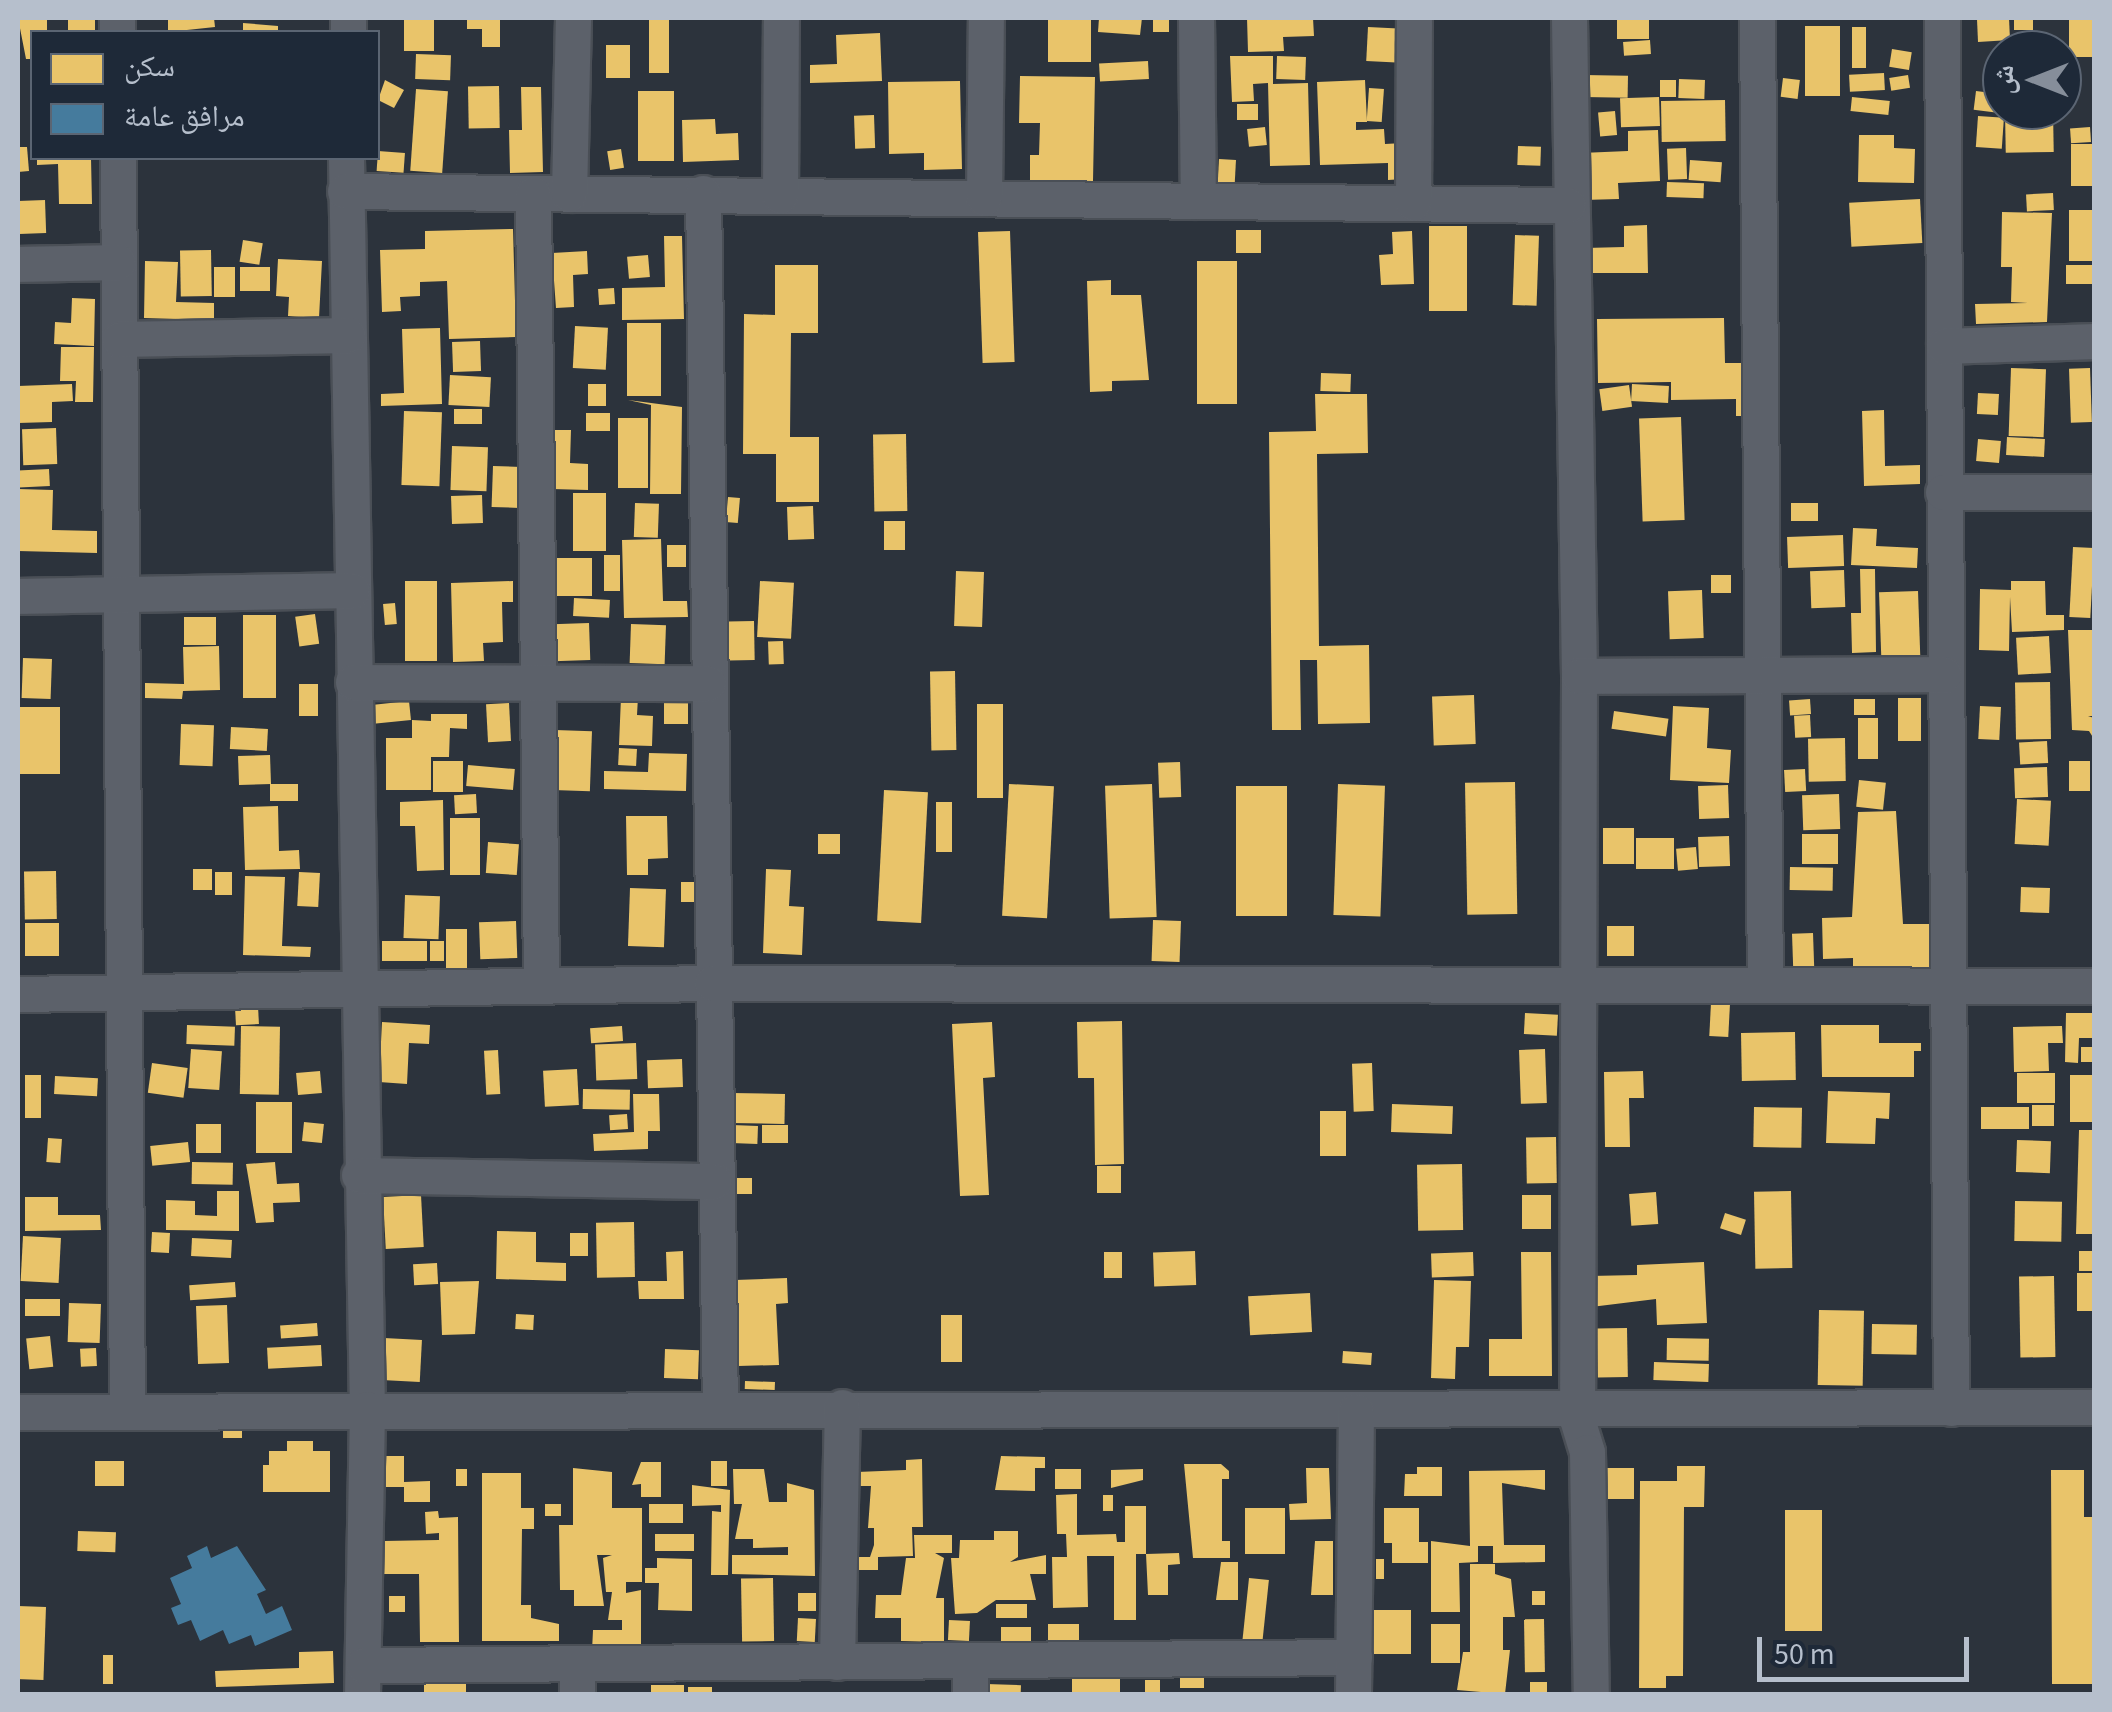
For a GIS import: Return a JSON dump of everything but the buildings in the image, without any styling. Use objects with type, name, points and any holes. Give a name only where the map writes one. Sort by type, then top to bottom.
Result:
[{"type":"street","points":[[569,194],[573,18]]},
{"type":"street","points":[[780,18],[780,196]]},
{"type":"street","points":[[984,198],[986,18]]},
{"type":"street","points":[[1196,18],[1198,200]]},
{"type":"street","points":[[1413,203],[1414,18]]},
{"type":"street","points":[[1570,18],[1568,205],[1579,676],[1577,1413],[1588,1466],[1591,1694]]},
{"type":"street","points":[[1757,18],[1766,678],[1765,984]]},
{"type":"street","points":[[1942,18],[1950,1408]]},
{"type":"street","points":[[118,160],[127,1410]]},
{"type":"street","points":[[1354,1657],[970,1678],[837,1662],[577,1679],[362,1680],[367,1409],[359,1175],[346,174],[533,194],[1568,205]]},
{"type":"street","points":[[703,193],[720,1406]]},
{"type":"street","points":[[533,194],[542,985]]},
{"type":"street","points":[[18,264],[118,262]]},
{"type":"street","points":[[119,339],[348,335]]},
{"type":"street","points":[[1944,346],[2094,341]]},
{"type":"street","points":[[1944,492],[2094,492]]},
{"type":"street","points":[[18,596],[352,590]]},
{"type":"street","points":[[1579,676],[1766,678],[1944,674]]},
{"type":"street","points":[[353,682],[708,682]]},
{"type":"street","points":[[18,994],[356,985],[712,983],[2094,986]]},
{"type":"street","points":[[359,1175],[714,1181]]},
{"type":"street","points":[[18,1412],[720,1406],[1577,1413],[2094,1407]]},
{"type":"street","points":[[837,1662],[842,1408]]},
{"type":"street","points":[[1354,1694],[1356,1411]]}]
